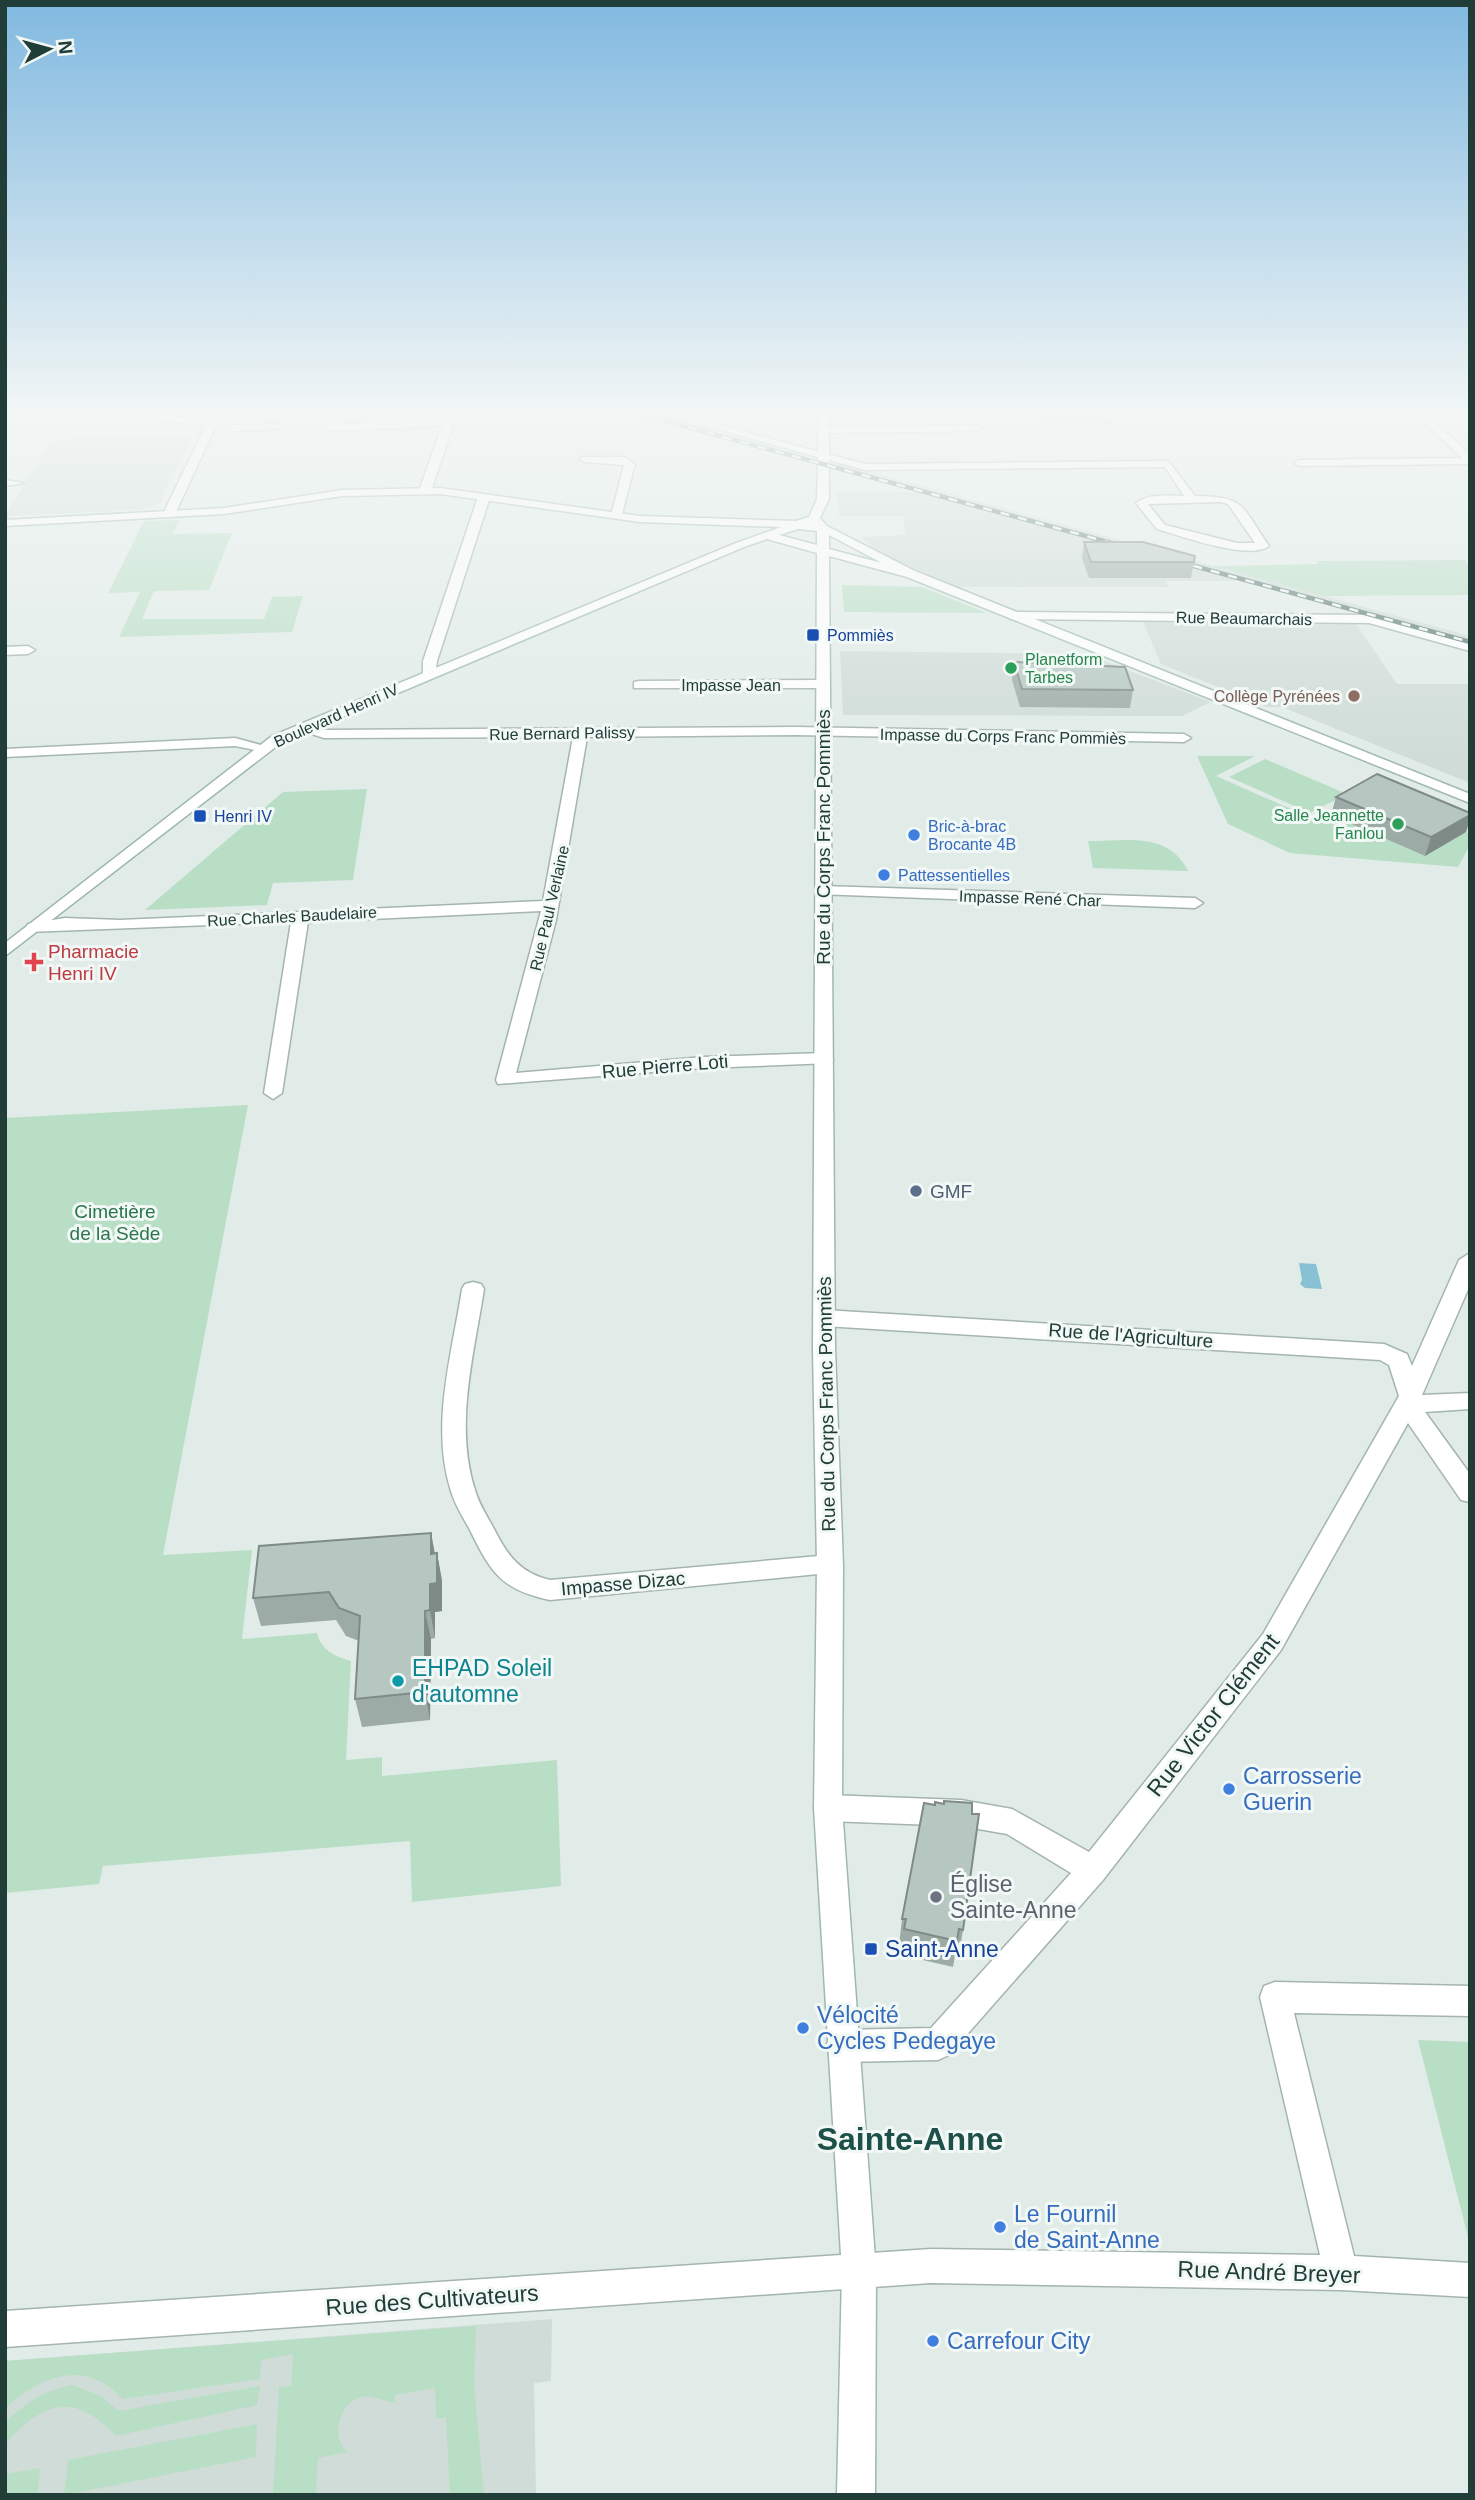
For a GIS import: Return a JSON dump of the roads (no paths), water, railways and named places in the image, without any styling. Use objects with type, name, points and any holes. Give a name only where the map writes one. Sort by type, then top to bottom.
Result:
[{"type":"street","points":[[428,676],[430,661],[473,530]]},
{"type":"street","points":[[738,530],[744,536],[740,545]]},
{"type":"street","points":[[746,530],[823,548],[911,574],[1470,799]]},
{"type":"street","name":"Boulevard Henri IV","points":[[5,951],[277,739],[740,545],[783,530]]},
{"type":"street","name":"Boulevard Henri IV","points":[[713,558],[791,541],[814,530]]},
{"type":"street","name":"Rue du Corps Franc Pommiès","points":[[820,530],[823,548],[824,1318],[827,1533],[830,1565],[828,1808],[859,2272],[856,2495]]},
{"type":"street","points":[[826,530],[851,540],[911,574]]},
{"type":"street","points":[[1171,530],[1237,547],[1263,546],[1251,530]]},
{"type":"street","points":[[823,575],[846,564],[870,562]]},
{"type":"street","name":"Rue Beaumarchais","points":[[1014,616],[1369,619],[1470,647]]},
{"type":"street","points":[[5,651],[28,650]]},
{"type":"street","name":"Impasse Jean","points":[[639,685],[822,684]]},
{"type":"street","name":"Rue Bernard Palissy","points":[[304,727],[324,734],[822,731]]},
{"type":"street","name":"Impasse du Corps Franc Pommiès","points":[[822,731],[1184,738]]},
{"type":"street","name":"Rue Paul Verlaine","points":[[505,1080],[550,906],[581,733]]},
{"type":"street","points":[[5,753],[235,742],[265,748]]},
{"type":"street","name":"Impasse René Char","points":[[823,891],[1195,903]]},
{"type":"street","name":"Rue Charles Baudelaire","points":[[34,928],[65,923],[120,925],[550,906]]},
{"type":"street","points":[[273,1093],[301,915]]},
{"type":"street","name":"Rue Pierre Loti","points":[[505,1080],[676,1067],[716,1060],[824,1059]]},
{"type":"street","name":"Rue Victor Clément","points":[[842,2046],[938,2045],[1093,1870],[1272,1642],[1408,1399],[1470,1260]]},
{"type":"street","name":"Impasse Dizac","points":[[473,1289],[454,1427],[456,1458],[463,1491],[489,1546],[500,1565],[516,1580],[550,1590],[830,1565]]},
{"type":"street","name":"Rue de l'Agriculture","points":[[824,1318],[1012,1327],[1384,1352],[1399,1360],[1408,1399],[1470,1493]]},
{"type":"street","points":[[1408,1399],[1470,1401]]},
{"type":"street","points":[[828,1808],[961,1814],[1012,1822],[1093,1870]]},
{"type":"street","points":[[1341,2273],[1275,1997],[1470,2001]]},
{"type":"street","name":"Rue André Breyer","points":[[859,2272],[931,2266],[1341,2273],[1470,2280]]},
{"type":"street","name":"Rue des Cultivateurs","points":[[5,2329],[859,2272]]},
{"type":"water","points":[[1299,1263],[1316,1264],[1322,1289],[1305,1288],[1300,1284],[1302,1280]]},
{"type":"railway","points":[[1063,530],[1126,547]]},
{"type":"railway","points":[[1176,561],[1470,642]]},
{"type":"place","name":"Pommiès","points":[[813,635]]},
{"type":"place","name":"Planetform Tarbes","points":[[1011,668]]},
{"type":"place","name":"Collège Pyrénées","points":[[1354,696]]},
{"type":"place","name":"Henri IV","points":[[200,816]]},
{"type":"place","name":"Salle Jeannette Fanlou","points":[[1398,824]]},
{"type":"place","name":"Bric-à-brac Brocante 4B","points":[[914,835]]},
{"type":"place","name":"Pattessentielles","points":[[884,875]]},
{"type":"place","name":"Pharmacie Henri IV","points":[[34,962]]},
{"type":"place","name":"GMF","points":[[916,1191]]},
{"type":"place","name":"EHPAD Soleil d'automne","points":[[398,1681]]},
{"type":"place","name":"Carrosserie Guerin","points":[[1229,1789]]},
{"type":"place","name":"Église Sainte-Anne","points":[[936,1897]]},
{"type":"place","name":"Saint-Anne","points":[[871,1949]]},
{"type":"place","name":"Vélocité Cycles Pedegaye","points":[[803,2028]]},
{"type":"place","name":"Le Fournil de Saint-Anne","points":[[1000,2227]]},
{"type":"place","name":"Carrefour City","points":[[933,2341]]},
{"type":"district","name":"Sainte-Anne","points":[[910,2139]]},
{"type":"park label","name":"Cimetière de la Sède","points":[[115,1222]]}]
